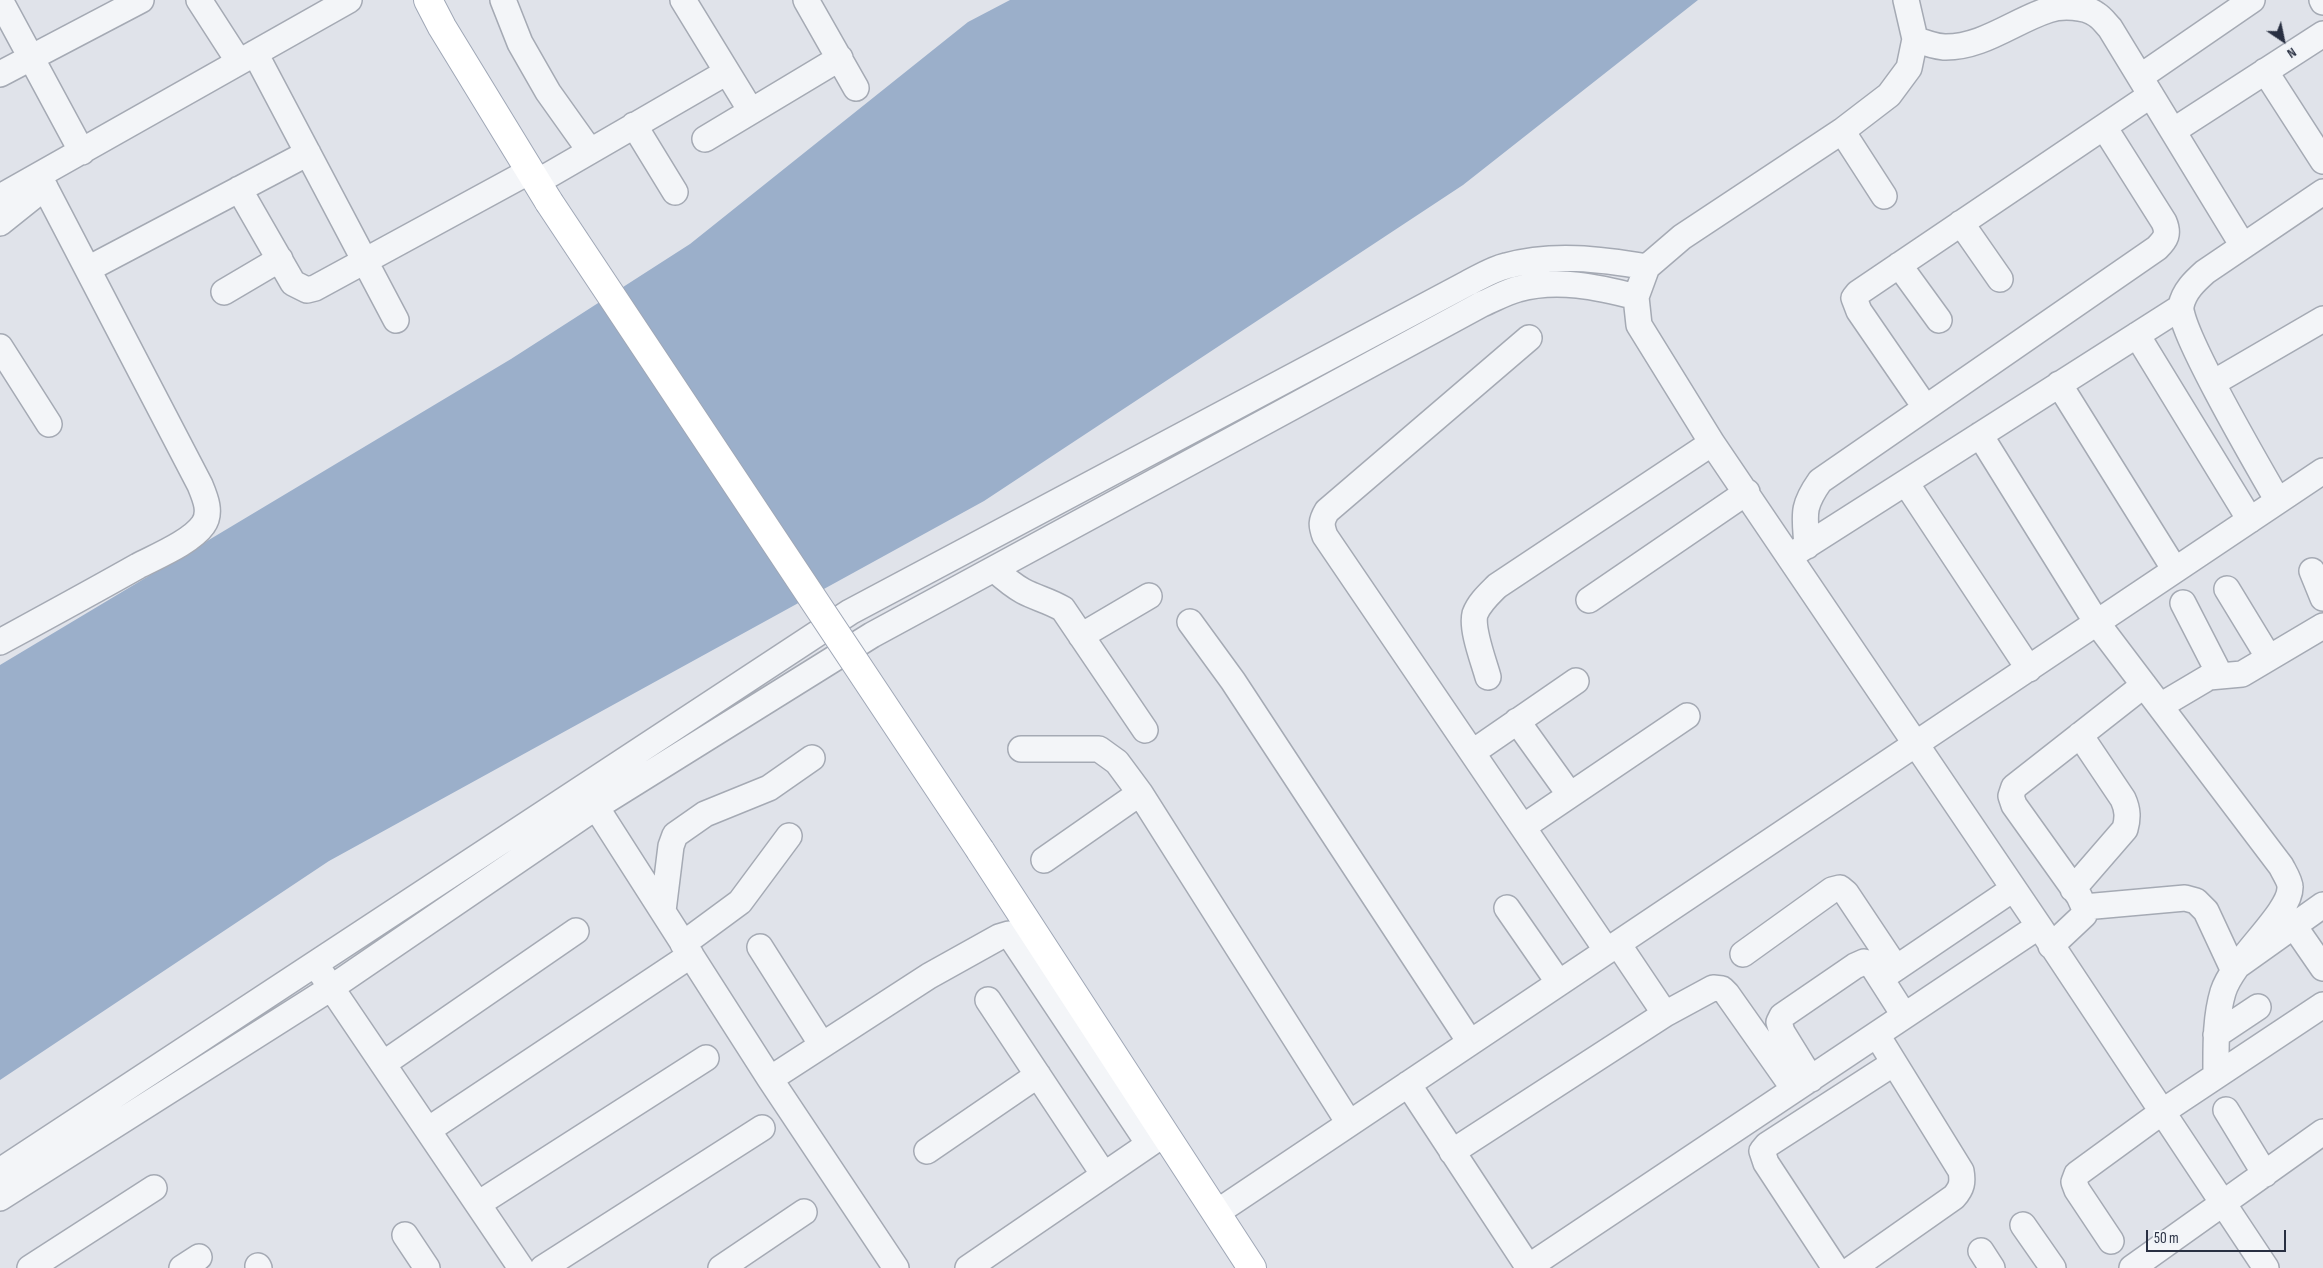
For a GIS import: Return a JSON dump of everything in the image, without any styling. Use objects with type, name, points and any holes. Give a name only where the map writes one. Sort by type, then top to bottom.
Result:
[{"type":"main road","points":[[428,0],[442,27],[539,185],[980,850],[1156,1139],[1216,1213],[1252,1268]]},
{"type":"street","points":[[0,0],[82,152]]},
{"type":"street","points":[[0,74],[141,0]]},
{"type":"street","points":[[199,0],[247,58],[308,153],[396,320]]},
{"type":"street","points":[[0,224],[42,181],[82,152],[349,0]]},
{"type":"street","points":[[503,0],[520,43],[548,92],[590,151]]},
{"type":"street","points":[[806,0],[856,88]]},
{"type":"street","points":[[1906,0],[1915,39],[1908,68],[1889,95],[1842,131],[1682,237],[1647,267],[1636,297],[1639,325],[1712,443],[1747,492],[1798,551],[1916,745],[2266,1268]]},
{"type":"street","points":[[1925,407],[1855,304],[1854,298],[1858,293],[2104,127],[2145,86],[2252,0]]},
{"type":"street","points":[[690,2],[727,72],[751,111]]},
{"type":"street","points":[[1915,39],[1929,45],[1946,47],[1968,44],[2050,9],[2084,9],[2096,14],[2110,28],[2243,246]]},
{"type":"street","points":[[2173,131],[2323,34]]},
{"type":"street","points":[[705,139],[840,58]]},
{"type":"street","points":[[2265,71],[2323,161]]},
{"type":"street","points":[[239,190],[293,283],[307,290],[315,288],[364,261],[539,185],[590,151],[727,72]]},
{"type":"street","points":[[634,125],[675,192]]},
{"type":"street","points":[[1798,551],[1804,510],[1820,481],[2157,248],[2165,240],[2168,232],[2164,222],[2104,127]]},
{"type":"street","points":[[1842,131],[1884,196]]},
{"type":"street","points":[[88,269],[308,153]]},
{"type":"street","points":[[0,197],[42,181]]},
{"type":"street","points":[[0,642],[168,550],[204,524],[207,515],[207,501],[200,485],[42,181]]},
{"type":"street","points":[[1798,551],[2181,307],[2190,286],[2205,272],[2243,246],[2320,199]]},
{"type":"street","points":[[1961,223],[2000,279]]},
{"type":"street","points":[[224,292],[280,259]]},
{"type":"street","points":[[0,1171],[850,612],[1468,283],[1504,266],[1535,259],[1607,260],[1647,267]]},
{"type":"street","points":[[1899,265],[1939,320]]},
{"type":"street","points":[[0,1198],[331,988],[596,807],[872,635],[1482,304],[1516,289],[1542,284],[1605,289],[1636,297]]},
{"type":"street","points":[[2181,307],[2186,329],[2213,383],[2278,501]]},
{"type":"street","points":[[2213,383],[2323,319]]},
{"type":"street","points":[[2137,334],[2250,520]]},
{"type":"street","points":[[1529,338],[1327,511],[1322,520],[1326,536],[1523,827],[1612,948],[1664,1014]]},
{"type":"street","points":[[0,347],[48,424]]},
{"type":"street","points":[[2059,384],[2175,570]]},
{"type":"street","points":[[1980,436],[2097,623],[2281,866],[2291,886],[2288,902],[2233,970],[2223,991],[2216,1036],[2216,1076]]},
{"type":"street","points":[[1488,677],[1475,628],[1475,615],[1482,602],[1497,586],[1712,443]]},
{"type":"street","points":[[1216,1213],[2323,471]]},
{"type":"street","points":[[1906,483],[2029,669]]},
{"type":"street","points":[[1589,600],[1747,492]]},
{"type":"street","points":[[994,569],[1007,581],[1023,591],[1063,609],[1144,730]]},
{"type":"street","points":[[2312,571],[2323,598]]},
{"type":"street","points":[[2227,589],[2269,658]]},
{"type":"street","points":[[1081,636],[1149,596]]},
{"type":"street","points":[[2183,603],[2220,675]]},
{"type":"street","points":[[1190,622],[1239,689],[1470,1042]]},
{"type":"street","points":[[2160,706],[2209,677],[2242,674],[2323,626]]},
{"type":"street","points":[[1472,752],[1576,681]]},
{"type":"street","points":[[1408,1084],[1528,1268],[1877,1035],[1904,1015],[2084,915],[2079,898],[2014,805],[2011,796],[2014,787],[2144,685]]},
{"type":"street","points":[[1523,827],[1687,716]]},
{"type":"street","points":[[1517,721],[1570,795]]},
{"type":"street","points":[[2079,898],[2125,829],[2128,819],[2123,799],[2080,735]]},
{"type":"street","points":[[1021,749],[1099,749],[1117,762],[1140,793],[1349,1123]]},
{"type":"street","points":[[663,911],[671,846],[675,835],[705,814],[769,788],[812,758]]},
{"type":"street","points":[[1044,860],[1140,793]]},
{"type":"street","points":[[596,807],[770,1079],[896,1268]]},
{"type":"street","points":[[428,1130],[687,950],[740,902],[789,836]]},
{"type":"street","points":[[1743,954],[1832,890],[1840,888],[1846,893],[1888,974],[1904,1015]]},
{"type":"street","points":[[1888,974],[2013,888]]},
{"type":"street","points":[[2079,898],[2185,898],[2196,901],[2206,910],[2233,970]]},
{"type":"street","points":[[2233,970],[2323,904]]},
{"type":"street","points":[[1507,908],[1559,983]]},
{"type":"street","points":[[2294,926],[2323,968]]},
{"type":"street","points":[[383,1064],[576,931]]},
{"type":"street","points":[[770,1079],[929,976],[999,937],[1010,934],[1156,1139],[968,1268]]},
{"type":"street","points":[[760,947],[822,1045]]},
{"type":"street","points":[[1803,1084],[1782,1032],[1779,1022],[1782,1016],[1864,962],[1888,974]]},
{"type":"street","points":[[315,964],[478,1204],[512,1265]]},
{"type":"street","points":[[1452,1152],[1664,1014],[1713,988],[1722,989],[1803,1084]]},
{"type":"street","points":[[988,1000],[1104,1175]]},
{"type":"street","points":[[2111,1241],[2077,1190],[2074,1182],[2077,1174],[2162,1112],[2323,1005]]},
{"type":"street","points":[[2216,1036],[2258,1007]]},
{"type":"street","points":[[1853,1268],[1954,1197],[1961,1190],[1963,1180],[1961,1171],[1877,1035]]},
{"type":"street","points":[[478,1204],[706,1058]]},
{"type":"street","points":[[1834,1268],[1766,1163],[1762,1151],[1766,1145],[1894,1063]]},
{"type":"street","points":[[927,1151],[1038,1076]]},
{"type":"street","points":[[2226,1110],[2265,1174]]},
{"type":"street","points":[[543,1268],[762,1128]]},
{"type":"street","points":[[2132,1268],[2323,1132]]},
{"type":"street","points":[[30,1268],[154,1188]]},
{"type":"street","points":[[720,1268],[804,1212]]},
{"type":"street","points":[[2023,1225],[2053,1268]]},
{"type":"street","points":[[405,1235],[427,1268]]},
{"type":"water","points":[[1010,0],[1698,0],[1463,185],[984,501],[329,861],[0,1080],[0,665],[511,359],[690,244],[968,22]]}]
